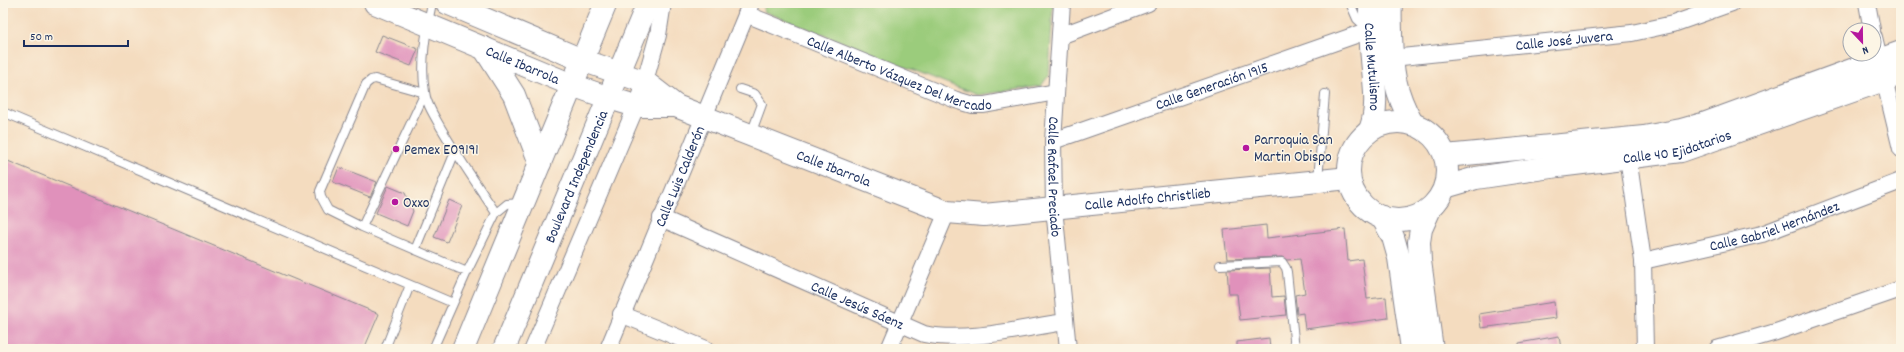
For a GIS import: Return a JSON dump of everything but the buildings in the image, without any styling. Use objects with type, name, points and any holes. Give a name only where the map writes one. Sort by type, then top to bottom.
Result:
[{"type":"main road","name":"Calle Ibarrola","points":[[446,3],[582,60],[645,82],[676,106],[947,212]]},
{"type":"main road","points":[[463,349],[606,3]]},
{"type":"main road","name":"Boulevard Independencia","points":[[504,349],[648,3]]},
{"type":"main road","name":"Calle Mutulismo","points":[[1370,3],[1370,30],[1376,104],[1375,118],[1370,130]]},
{"type":"main road","name":"Calle Mutulismo","points":[[1391,3],[1394,82],[1402,105],[1412,123]]},
{"type":"main road","name":"Calle Ibarrola","points":[[395,8],[428,25],[572,85],[609,98],[636,106],[676,106]]},
{"type":"main road","points":[[484,48],[514,94],[540,163]]},
{"type":"main road","name":"Calle 40 Ejidatarios","points":[[1445,187],[1476,178],[1628,157],[1659,155],[1697,147],[1888,71],[1901,52]]},
{"type":"main road","name":"Calle 40 Ejidatarios","points":[[1445,156],[1644,136],[1681,130],[1888,71]]},
{"type":"main road","points":[[1430,209],[1415,217],[1398,220],[1382,217],[1370,211],[1360,202],[1353,191],[1349,178],[1349,162],[1354,148],[1370,130],[1387,122],[1401,121],[1412,123],[1425,129],[1436,138],[1442,146],[1445,156],[1449,174],[1439,199],[1430,209],[1421,229],[1419,242],[1420,261],[1432,349]]},
{"type":"main road","points":[[1556,144],[1558,166]]},
{"type":"main road","name":"Calle Adolfo Christlieb","points":[[947,212],[984,215],[1349,178]]},
{"type":"main road","points":[[1382,217],[1393,236],[1399,258],[1412,349]]},
{"type":"street","points":[[533,349],[636,106],[645,82],[658,35],[663,3]]},
{"type":"street","name":"Calle Rafael Preciado","points":[[1062,3],[1054,141],[1054,208],[1064,322],[1068,349]]},
{"type":"street","points":[[1060,36],[1148,3]]},
{"type":"street","name":"Calle José Juvera","points":[[1392,58],[1632,33],[1673,24],[1732,3]]},
{"type":"street","points":[[1866,3],[1870,22]]},
{"type":"street","name":"Calle Alberto Vázquez Del Mercado","points":[[749,8],[956,100],[974,105],[993,104],[1056,92]]},
{"type":"street","name":"Calle Luis Calderón","points":[[608,349],[621,314],[749,8]]},
{"type":"street","name":"Calle Generación 1915","points":[[1054,141],[1370,30]]},
{"type":"street","points":[[1882,56],[1888,71],[1901,149]]},
{"type":"street","points":[[1628,157],[1643,261],[1645,349]]},
{"type":"street","name":"Calle Gabriel Hernández","points":[[1643,261],[1762,234],[1901,181]]},
{"type":"street","points":[[890,349],[947,212]]},
{"type":"street","name":"Calle Jesús Sáenz","points":[[661,218],[900,325],[924,334],[942,338],[970,336],[1064,322]]},
{"type":"street","points":[[1717,349],[1776,332],[1901,289]]},
{"type":"street","points":[[621,314],[706,349]]},
{"type":"lane","points":[[432,3],[423,68],[425,93],[434,115],[455,152],[496,213]]},
{"type":"lane","points":[[1350,3],[1357,19],[1370,30]]},
{"type":"lane","points":[[425,93],[375,79],[370,80],[366,84],[320,191],[321,197],[328,210],[362,227],[467,272]]},
{"type":"lane","points":[[740,89],[755,94],[762,104],[751,135]]},
{"type":"lane","points":[[362,227],[425,93]]},
{"type":"lane","points":[[1318,181],[1325,94]]},
{"type":"lane","points":[[3,112],[453,303]]},
{"type":"lane","points":[[415,250],[455,152]]},
{"type":"lane","points":[[433,349],[467,272],[496,213],[507,204],[524,203]]},
{"type":"lane","points":[[1220,265],[1282,262],[1287,272],[1295,349]]},
{"type":"lane","points":[[385,349],[410,285]]},
{"type":"green space","points":[[766,3],[1053,3],[1049,75],[1041,86],[977,95],[763,11]]},
{"type":"place","name":"Parroquia San Martin Obispo","points":[[1246,148]]},
{"type":"place","name":"Pemex E09191","points":[[396,149]]},
{"type":"place","name":"Oxxo","points":[[395,202]]}]
